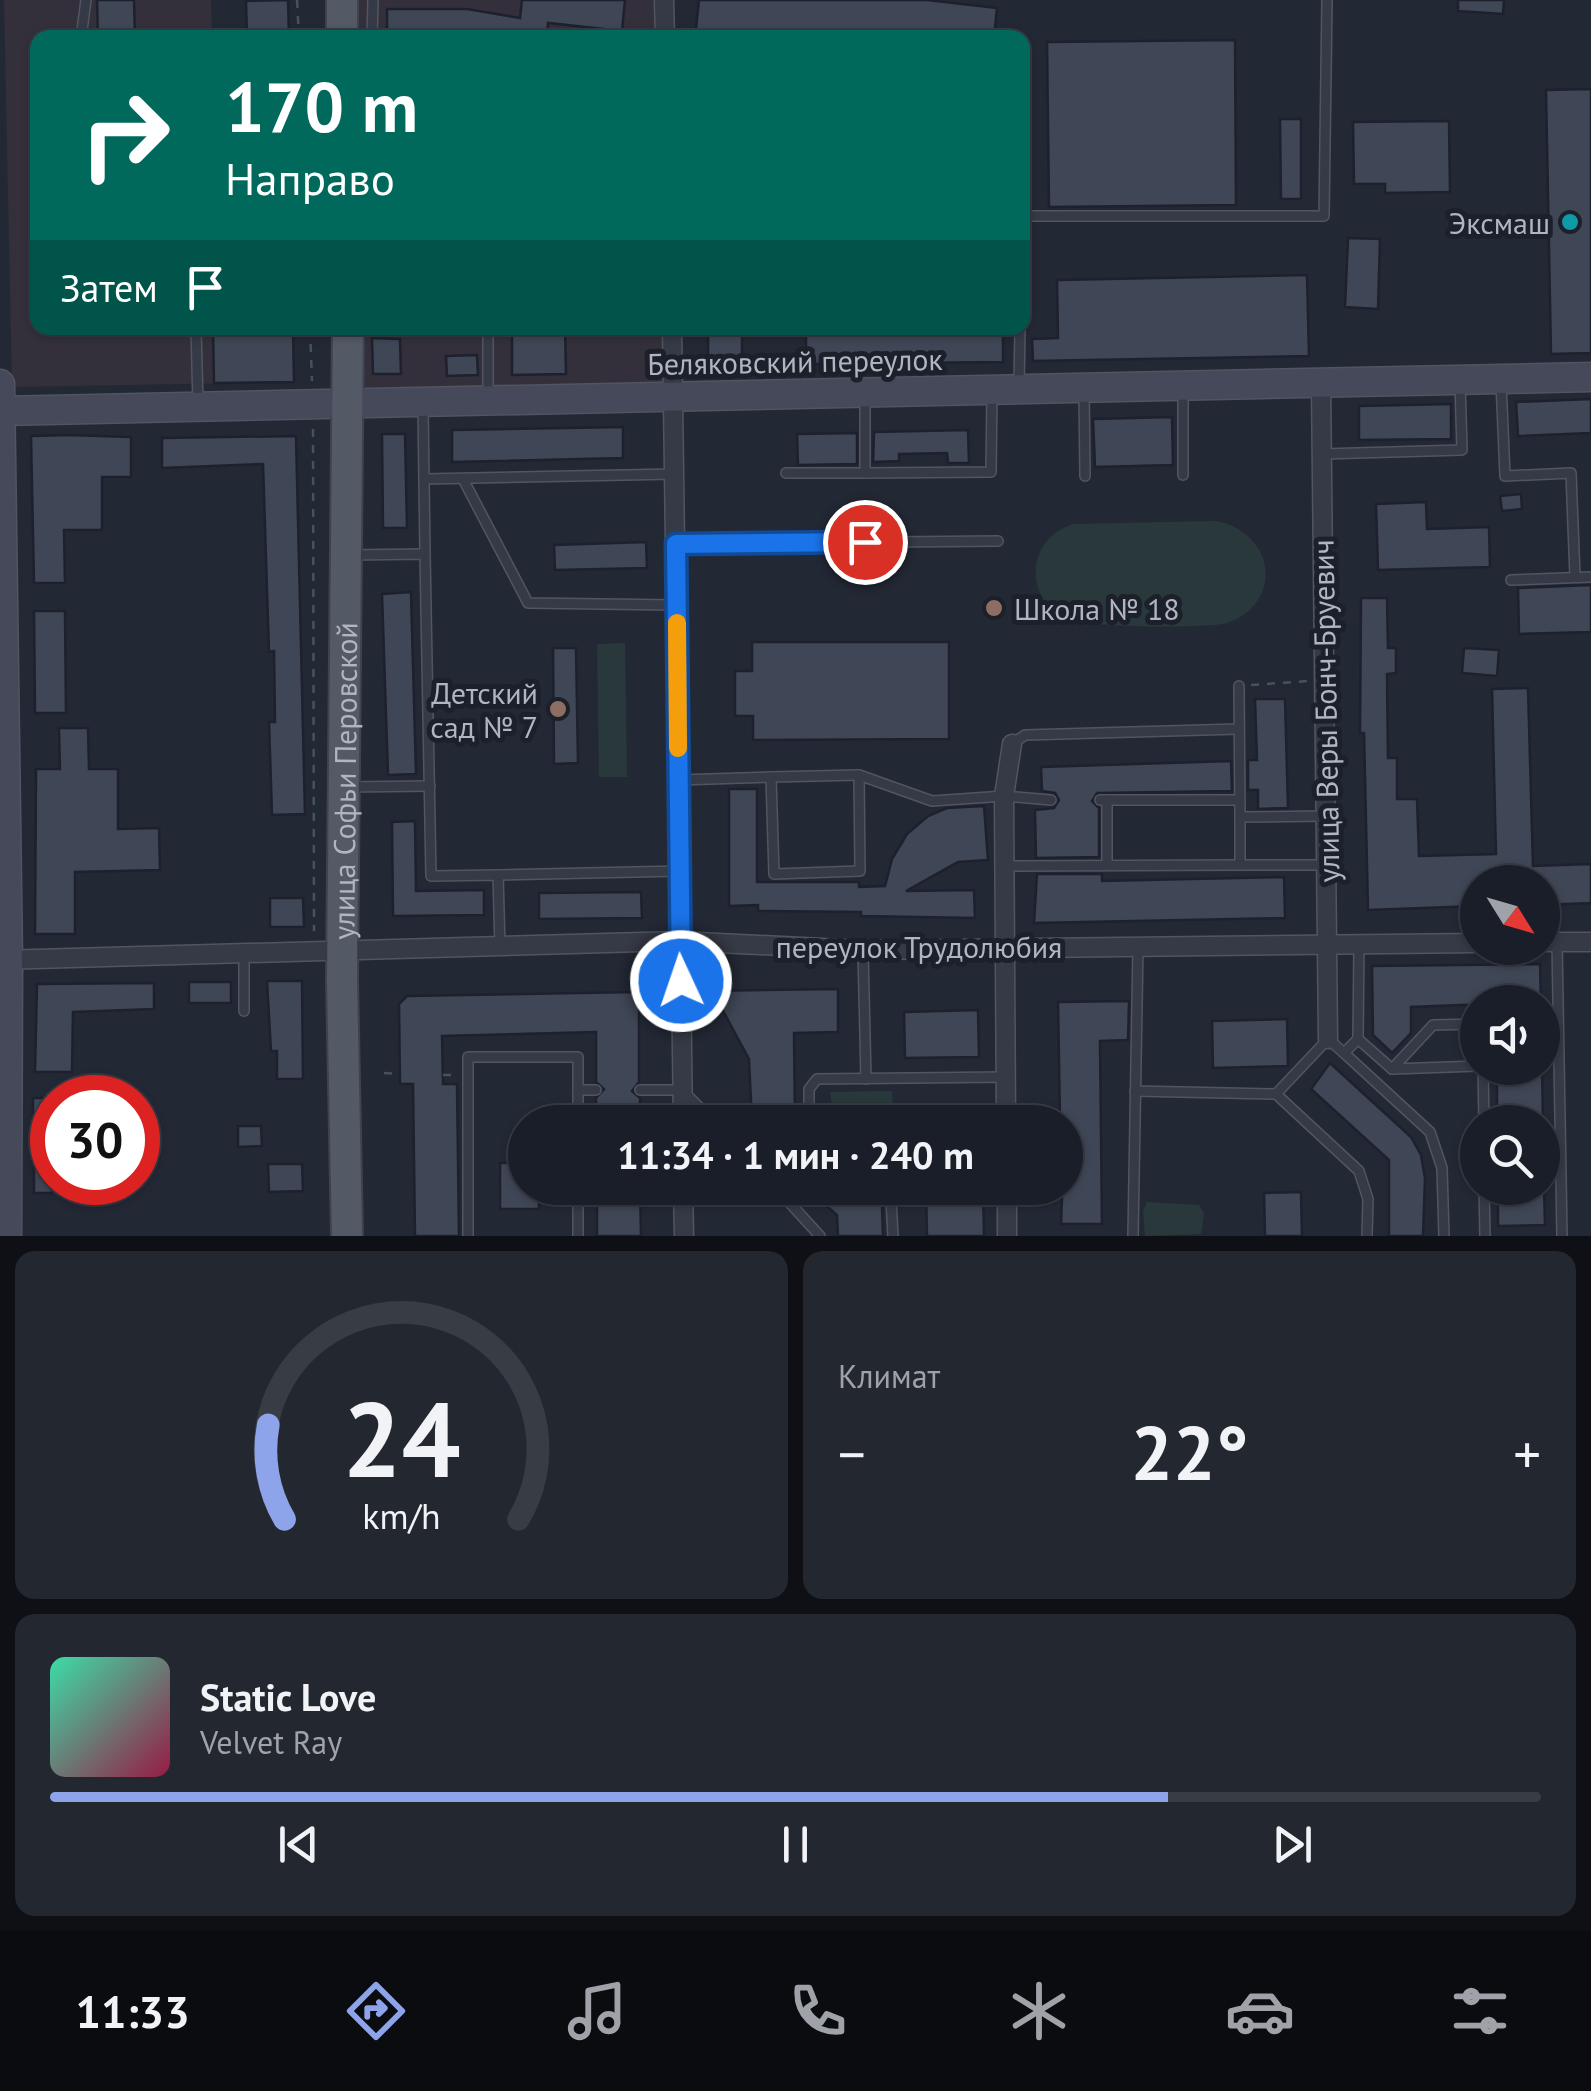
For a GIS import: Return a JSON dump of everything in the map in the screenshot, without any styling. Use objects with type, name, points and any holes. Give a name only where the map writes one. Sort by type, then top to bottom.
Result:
[{"type":"main road","points":[[324,0],[324,30]]},
{"type":"main road","points":[[342,0],[342,30]]},
{"type":"main road","name":"улица Софьи Перовской","points":[[329,335],[330,1236]]},
{"type":"main road","name":"улица Софьи Перовской","points":[[346,335],[330,404],[344,555],[345,788],[328,943],[346,1236]]},
{"type":"street","points":[[664,0],[665,30]]},
{"type":"street","points":[[672,335],[682,1105]]},
{"type":"street","name":"Беляковский переулок","points":[[1,411],[1591,377]]},
{"type":"street","name":"улица Веры Бонч-Бруевич","points":[[1322,383],[1328,1038]]},
{"type":"street","points":[[0,384],[7,1236]]},
{"type":"street","points":[[1006,1105],[1004,796],[1012,744]]},
{"type":"street","name":"переулок Трудолюбия","points":[[4,960],[244,951],[328,943],[500,947],[678,941],[863,950],[1460,943]]},
{"type":"street","points":[[1560,942],[1591,942]]},
{"type":"street","points":[[683,1205],[684,1236]]},
{"type":"street","points":[[1007,1205],[1007,1236]]},
{"type":"lane","points":[[82,30],[86,0]]},
{"type":"lane","points":[[372,0],[372,30]]},
{"type":"lane","points":[[1030,216],[1324,216],[1327,0]]},
{"type":"lane","points":[[196,335],[198,407]]},
{"type":"lane","points":[[488,335],[488,400]]},
{"type":"lane","points":[[786,473],[992,472],[1018,335]]},
{"type":"lane","points":[[1501,379],[1505,476],[1571,473],[1576,578]]},
{"type":"lane","points":[[1322,454],[1462,450],[1460,380]]},
{"type":"lane","points":[[1183,386],[1183,475]]},
{"type":"lane","points":[[1084,388],[1085,476]]},
{"type":"lane","points":[[865,392],[865,473]]},
{"type":"lane","points":[[422,402],[432,876],[680,871]]},
{"type":"lane","points":[[424,479],[675,474]]},
{"type":"lane","points":[[462,478],[528,603],[676,605]]},
{"type":"lane","points":[[676,544],[998,541]]},
{"type":"lane","points":[[344,555],[425,554]]},
{"type":"lane","points":[[1511,580],[1591,577]]},
{"type":"lane","points":[[1239,686],[1240,865]]},
{"type":"lane","points":[[1012,744],[1025,735],[1239,729]]},
{"type":"lane","points":[[678,780],[859,775],[932,801],[1004,796],[1051,800]]},
{"type":"lane","points":[[771,778],[774,874],[843,872],[860,871],[859,775]]},
{"type":"lane","points":[[345,788],[430,786]]},
{"type":"lane","points":[[1107,865],[1104,800],[1240,800]]},
{"type":"lane","points":[[1240,817],[1326,816]]},
{"type":"lane","points":[[1005,866],[1326,865]]},
{"type":"lane","points":[[498,875],[500,947]]},
{"type":"lane","points":[[1344,1053],[1358,1039],[1358,944]]},
{"type":"lane","points":[[1133,1236],[1138,947]]},
{"type":"lane","points":[[863,950],[866,1079]]},
{"type":"lane","points":[[244,951],[244,1010]]},
{"type":"lane","points":[[1551,965],[1562,1236]]},
{"type":"lane","points":[[1392,1069],[1433,1025],[1460,1024]]},
{"type":"lane","points":[[1276,1094],[1328,1038],[1430,1132],[1442,1168],[1444,1236]]},
{"type":"lane","points":[[1358,1039],[1392,1069],[1460,1067]]},
{"type":"lane","points":[[468,1236],[468,1057],[578,1057],[578,1105]]},
{"type":"lane","points":[[810,1105],[809,1089],[817,1079],[1006,1077]]},
{"type":"lane","points":[[578,1090],[596,1090]]},
{"type":"lane","points":[[640,1090],[682,1090],[697,1105]]},
{"type":"lane","points":[[1135,1091],[1276,1094],[1360,1171],[1368,1199],[1367,1236]]},
{"type":"lane","points":[[578,1205],[578,1236]]},
{"type":"lane","points":[[792,1205],[820,1236]]},
{"type":"lane","points":[[891,1205],[893,1236]]},
{"type":"lane","points":[[1484,1205],[1485,1236]]},
{"type":"path","points":[[297,0],[299,30]]},
{"type":"path","points":[[312,335],[330,404],[328,943]]},
{"type":"path","points":[[1239,686],[1324,680]]},
{"type":"path","points":[[384,1072],[400,1074]]},
{"type":"shaded area","points":[[4,0],[211,0],[212,30],[30,30],[30,335],[293,335],[294,382],[12,387]]},
{"type":"shaded area","points":[[357,0],[664,0],[665,30],[357,30]]},
{"type":"shaded area","points":[[359,335],[672,335],[674,396],[360,402]]},
{"type":"shaded area","points":[[1215,521],[1242,531],[1260,551],[1264,564],[1263,591],[1252,608],[1232,621],[1167,626],[1075,621],[1056,614],[1040,594],[1036,577],[1039,553],[1050,537],[1067,526]]},
{"type":"shaded area","points":[[625,643],[627,777],[599,777],[597,644]]},
{"type":"shaded area","points":[[892,1091],[892,1105],[832,1105],[830,1092]]},
{"type":"shaded area","points":[[1147,1202],[1199,1205],[1204,1213],[1201,1234],[1145,1236],[1143,1211]]},
{"type":"building","points":[[97,0],[134,0],[135,30],[98,30]]},
{"type":"building","points":[[288,0],[289,30],[247,30],[246,1]]},
{"type":"building","points":[[522,0],[625,0],[622,30],[548,23],[548,30],[387,30],[387,9],[467,9],[520,18]]},
{"type":"building","points":[[699,0],[927,0],[997,8],[995,30],[696,30]]},
{"type":"building","points":[[1458,0],[1504,0],[1503,14],[1458,11]]},
{"type":"building","points":[[1235,40],[1236,205],[1049,207],[1047,42]]},
{"type":"building","name":"Эксмаш","points":[[1591,89],[1591,353],[1551,354],[1546,90]]},
{"type":"building","points":[[1280,119],[1301,119],[1301,199],[1281,199]]},
{"type":"building","points":[[1449,121],[1450,192],[1385,193],[1385,184],[1354,184],[1353,122]]},
{"type":"building","points":[[1348,238],[1380,239],[1378,309],[1345,307]]},
{"type":"building","points":[[1307,275],[1309,356],[1033,361],[1032,339],[1058,338],[1057,280]]},
{"type":"building","points":[[213,335],[293,335],[294,382],[214,383]]},
{"type":"building","points":[[512,335],[565,335],[566,374],[512,375]]},
{"type":"building","points":[[708,335],[742,335],[742,362],[708,362]]},
{"type":"building","points":[[806,335],[1003,335],[1003,362],[806,364]]},
{"type":"building","points":[[372,338],[400,339],[401,374],[373,374]]},
{"type":"building","points":[[477,355],[478,375],[447,376],[446,356]]},
{"type":"building","points":[[1591,399],[1591,433],[1518,436],[1516,402]]},
{"type":"building","points":[[1451,404],[1451,439],[1359,440],[1359,406]]},
{"type":"building","points":[[1172,417],[1173,465],[1095,467],[1093,419]]},
{"type":"building","points":[[623,427],[623,458],[452,462],[452,430]]},
{"type":"building","points":[[968,430],[969,463],[948,463],[947,453],[899,454],[899,461],[873,462],[874,432]]},
{"type":"building","points":[[857,433],[857,464],[798,465],[797,434]]},
{"type":"building","points":[[382,434],[405,434],[407,528],[383,528]]},
{"type":"building","points":[[31,436],[131,437],[131,477],[102,477],[102,530],[64,530],[65,583],[34,583]]},
{"type":"building","points":[[296,436],[305,814],[272,815],[269,722],[275,722],[274,651],[269,652],[263,464],[162,468],[162,438]]},
{"type":"building","points":[[1521,494],[1522,509],[1502,511],[1500,496]]},
{"type":"building","points":[[1426,502],[1427,529],[1489,527],[1490,567],[1378,570],[1376,504]]},
{"type":"building","points":[[646,542],[647,568],[555,570],[554,545]]},
{"type":"building","points":[[1591,585],[1591,632],[1519,634],[1518,588]]},
{"type":"building","points":[[411,592],[416,774],[388,775],[382,594]]},
{"type":"building","points":[[1361,598],[1387,598],[1388,648],[1396,648],[1396,673],[1387,674],[1388,758],[1397,758],[1397,799],[1417,799],[1419,856],[1496,854],[1492,689],[1528,688],[1533,865],[1460,865],[1460,907],[1368,910],[1364,733],[1360,733]]},
{"type":"building","points":[[34,611],[65,611],[66,713],[35,713]]},
{"type":"building","points":[[752,642],[949,642],[949,739],[753,740],[753,716],[735,716],[735,671],[752,671]]},
{"type":"building","points":[[553,648],[576,648],[578,763],[554,764]]},
{"type":"building","points":[[1464,648],[1499,650],[1497,676],[1462,673]]},
{"type":"building","points":[[1255,699],[1285,699],[1288,808],[1258,809],[1258,790],[1248,790],[1248,760],[1257,760]]},
{"type":"building","points":[[59,728],[88,728],[89,769],[118,769],[118,829],[159,828],[160,870],[75,872],[75,934],[35,934],[36,769],[60,769]]},
{"type":"building","points":[[1231,761],[1232,791],[1097,793],[1092,801],[1099,808],[1099,857],[1036,858],[1035,810],[1054,808],[1059,800],[1055,793],[1042,791],[1041,767]]},
{"type":"building","points":[[729,789],[757,789],[757,882],[859,882],[859,887],[885,886],[892,859],[907,834],[928,816],[947,808],[984,806],[988,860],[958,862],[906,891],[974,890],[975,918],[758,911],[758,905],[729,906]]},
{"type":"building","points":[[415,821],[416,891],[484,890],[484,915],[393,916],[392,822]]},
{"type":"building","points":[[1591,864],[1591,903],[1560,904],[1560,865]]},
{"type":"building","points":[[1037,874],[1102,874],[1102,881],[1284,877],[1285,918],[1034,923]]},
{"type":"building","points":[[641,892],[642,918],[539,919],[539,893]]},
{"type":"building","points":[[270,898],[303,898],[304,927],[270,927]]},
{"type":"building","points":[[1540,965],[1541,985],[1460,985],[1460,1005],[1411,1007],[1411,1033],[1392,1053],[1373,1035],[1372,966]]},
{"type":"building","points":[[267,981],[302,981],[303,1079],[277,1079],[277,1051],[271,1051]]},
{"type":"building","points":[[189,982],[231,982],[231,1003],[189,1003]]},
{"type":"building","points":[[154,983],[154,1009],[73,1012],[72,1072],[35,1072],[37,984]]},
{"type":"building","points":[[838,989],[838,1032],[794,1033],[795,1105],[751,1105],[749,1059],[722,1009],[701,1010],[700,991]]},
{"type":"building","points":[[639,992],[639,1082],[632,1091],[640,1098],[640,1105],[596,1105],[596,1098],[604,1089],[596,1082],[596,1032],[442,1036],[443,1084],[457,1084],[459,1236],[415,1236],[413,1084],[400,1084],[399,1004],[407,996]]},
{"type":"building","points":[[1129,1001],[1128,1040],[1100,1041],[1102,1224],[1061,1224],[1062,1205],[1083,1205],[1083,1105],[1060,1105],[1058,1002]]},
{"type":"building","points":[[978,1010],[979,1057],[905,1058],[904,1012]]},
{"type":"building","points":[[1287,1019],[1288,1066],[1213,1068],[1212,1021]]},
{"type":"building","points":[[1330,1063],[1411,1137],[1421,1155],[1425,1178],[1423,1236],[1389,1236],[1389,1160],[1311,1089]]},
{"type":"building","points":[[1497,1085],[1542,1085],[1543,1105],[1497,1105]]},
{"type":"building","points":[[238,1126],[261,1126],[262,1146],[238,1147]]},
{"type":"building","points":[[500,1163],[508,1163],[508,1205],[539,1205],[539,1209],[500,1209]]},
{"type":"building","points":[[268,1164],[302,1164],[303,1191],[269,1192]]},
{"type":"building","points":[[1301,1192],[1302,1236],[1265,1236],[1264,1193]]},
{"type":"building","points":[[597,1205],[640,1205],[641,1236],[597,1236]]},
{"type":"building","points":[[826,1205],[882,1205],[883,1236],[838,1236],[837,1215]]},
{"type":"building","points":[[926,1205],[983,1205],[984,1236],[927,1236]]},
{"type":"building","points":[[1498,1205],[1544,1205],[1545,1225],[1498,1226]]},
{"type":"slow traffic","points":[[677,623],[678,748]]},
{"type":"place","name":"Эксмаш","points":[[1570,222]]},
{"type":"place","name":"Школа № 18","points":[[994,608]]},
{"type":"place","name":"Детский сад № 7","points":[[558,709]]},
{"type":"route","points":[[681,981],[676,544],[865,542]]}]
